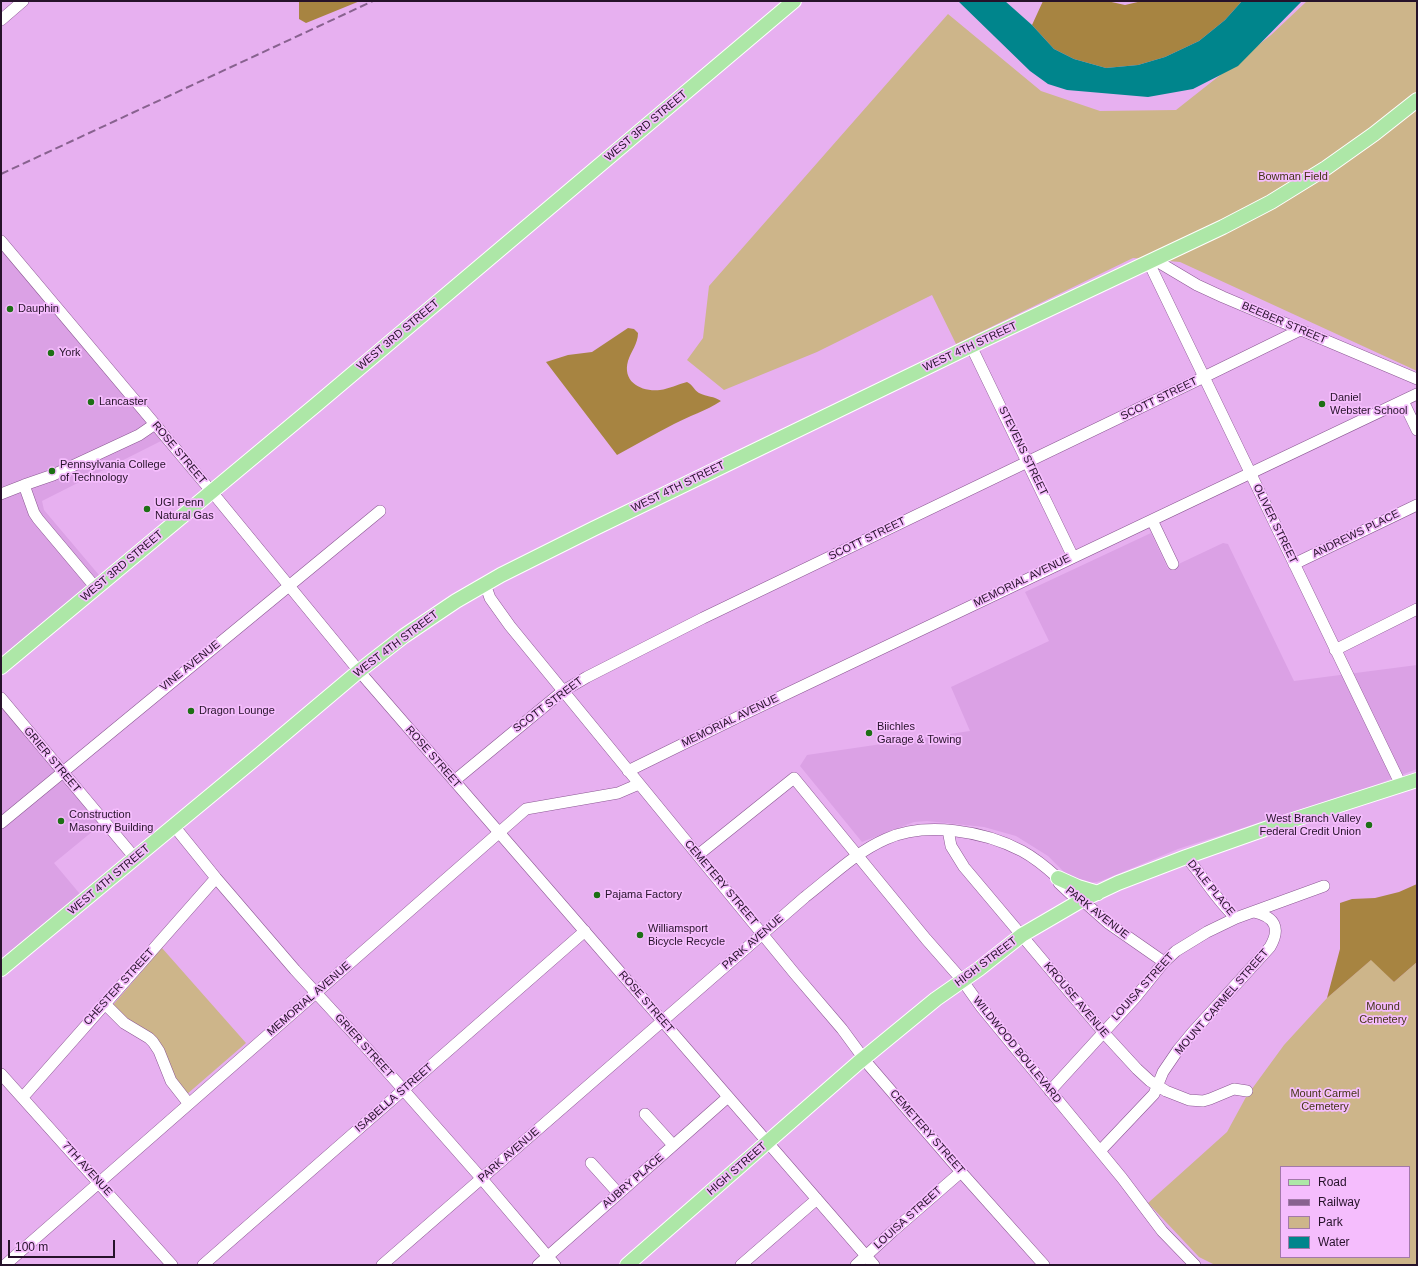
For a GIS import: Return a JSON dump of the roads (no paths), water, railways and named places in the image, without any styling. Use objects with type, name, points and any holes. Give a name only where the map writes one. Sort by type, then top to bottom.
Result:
[{"type":"main road","name":"WEST 3RD STREET","points":[[1,667],[212,492],[794,1]]},
{"type":"main road","name":"WEST 4TH STREET","points":[[1,969],[359,671],[409,632],[443,609],[485,584],[587,531],[1229,224],[1296,187],[1358,146],[1417,100]]},
{"type":"main road","name":"HIGH STREET","points":[[627,1265],[864,1058],[962,980],[1022,935],[1098,892],[1186,857],[1268,828],[1417,780]]},
{"type":"main road","points":[[1058,878],[1078,887],[1098,892]]},
{"type":"street","points":[[1,20],[23,1]]},
{"type":"street","name":"ROSE STREET","points":[[1,241],[212,492],[359,671],[874,1265]]},
{"type":"street","name":"BEEBER STREET","points":[[1152,262],[1223,297],[1417,379]]},
{"type":"street","name":"OLIVER STREET","points":[[1152,262],[1250,474],[1401,785]]},
{"type":"street","name":"SCOTT STREET","points":[[454,781],[563,692],[587,676],[800,571],[1300,330]]},
{"type":"street","name":"STEVENS STREET","points":[[972,346],[1073,557]]},
{"type":"street","name":"MEMORIAL AVENUE","points":[[628,771],[742,715],[1417,394]]},
{"type":"street","points":[[1403,401],[1417,430]]},
{"type":"street","points":[[1,494],[53,475],[139,435],[155,424]]},
{"type":"street","points":[[24,485],[34,513],[38,519],[96,588]]},
{"type":"street","name":"ANDREWS PLACE","points":[[1294,564],[1417,505]]},
{"type":"street","name":"VINE AVENUE","points":[[1,823],[62,771],[380,511]]},
{"type":"street","points":[[1152,520],[1173,564]]},
{"type":"street","name":"CEMETERY STREET","points":[[485,584],[490,598],[497,609],[563,692],[842,1029],[864,1058],[961,1172],[1044,1265]]},
{"type":"street","points":[[1335,650],[1417,609]]},
{"type":"street","name":"GRIER STREET","points":[[1,698],[135,858]]},
{"type":"street","name":"WILDWOOD BOULEVARD","points":[[698,855],[794,778],[921,934],[962,980],[1050,1091],[1100,1151],[1162,1231],[1195,1265]]},
{"type":"street","name":"MEMORIAL AVENUE","points":[[5,1265],[526,808],[618,793],[639,784]]},
{"type":"street","name":"GRIER STREET","points":[[174,826],[216,878],[292,966],[317,992],[482,1179],[555,1265]]},
{"type":"street","name":"PARK AVENUE","points":[[382,1265],[805,897],[858,856],[885,839],[899,834],[920,830],[948,830],[973,834],[1005,843],[1036,860],[1058,878],[1059,884],[1074,897],[1082,900],[1108,923],[1164,962]]},
{"type":"street","name":"KROUSE AVENUE","points":[[948,830],[949,841],[958,858],[1103,1032],[1137,1070],[1157,1086],[1188,1100],[1198,1101],[1210,1099],[1234,1089],[1247,1091]]},
{"type":"street","name":"DALE PLACE","points":[[1186,857],[1195,867],[1224,908],[1236,918]]},
{"type":"street","name":"CHESTER STREET","points":[[23,1097],[104,1003],[216,878]]},
{"type":"street","name":"LOUISA STREET","points":[[1050,1091],[1134,998],[1164,962],[1176,951],[1236,918],[1324,886]]},
{"type":"street","name":"MOUNT CARMEL STREET","points":[[1100,1151],[1154,1094],[1163,1072],[1192,1033],[1272,943],[1276,934],[1276,928],[1272,921],[1262,914],[1254,912]]},
{"type":"street","name":"ISABELLA STREET","points":[[203,1265],[585,931]]},
{"type":"street","points":[[104,1003],[124,1023],[153,1042],[159,1051],[171,1081],[189,1104]]},
{"type":"street","name":"7TH AVENUE","points":[[1,1074],[172,1265]]},
{"type":"street","name":"AUBRY PLACE","points":[[538,1265],[728,1097]]},
{"type":"street","points":[[645,1114],[673,1145]]},
{"type":"street","points":[[591,1163],[618,1193]]},
{"type":"street","name":"LOUISA STREET","points":[[856,1265],[961,1172]]},
{"type":"street","points":[[741,1265],[817,1199]]},
{"type":"water","points":[[958,1],[1005,1],[1032,25],[1054,49],[1074,59],[1106,68],[1138,65],[1165,57],[1199,41],[1225,20],[1242,1],[1302,1],[1238,66],[1193,89],[1148,97],[1067,90],[1048,84],[1030,71]]},
{"type":"railway","points":[[1,174],[373,1]]},
{"type":"place","name":"Dauphin","points":[[10,309]]},
{"type":"place","name":"York","points":[[51,353]]},
{"type":"place","name":"Lancaster","points":[[91,402]]},
{"type":"place","name":"Daniel Webster School","points":[[1322,404]]},
{"type":"place","name":"Pennsylvania College of Technology","points":[[52,471]]},
{"type":"place","name":"UGI Penn Natural Gas","points":[[147,509]]},
{"type":"place","name":"Dragon Lounge","points":[[191,711]]},
{"type":"place","name":"Biichles Garage & Towing","points":[[869,733]]},
{"type":"place","name":"Construction Masonry Building","points":[[61,821]]},
{"type":"place","name":"West Branch Valley Federal Credit Union","points":[[1369,825]]},
{"type":"place","name":"Pajama Factory","points":[[597,895]]},
{"type":"place","name":"Williamsport Bicycle Recycle","points":[[640,935]]},
{"type":"park label","name":"Bowman Field","points":[[1293,177]]},
{"type":"park label","name":"Mound Cemetery","points":[[1383,1013]]},
{"type":"park label","name":"Mount Carmel Cemetery","points":[[1325,1100]]}]
